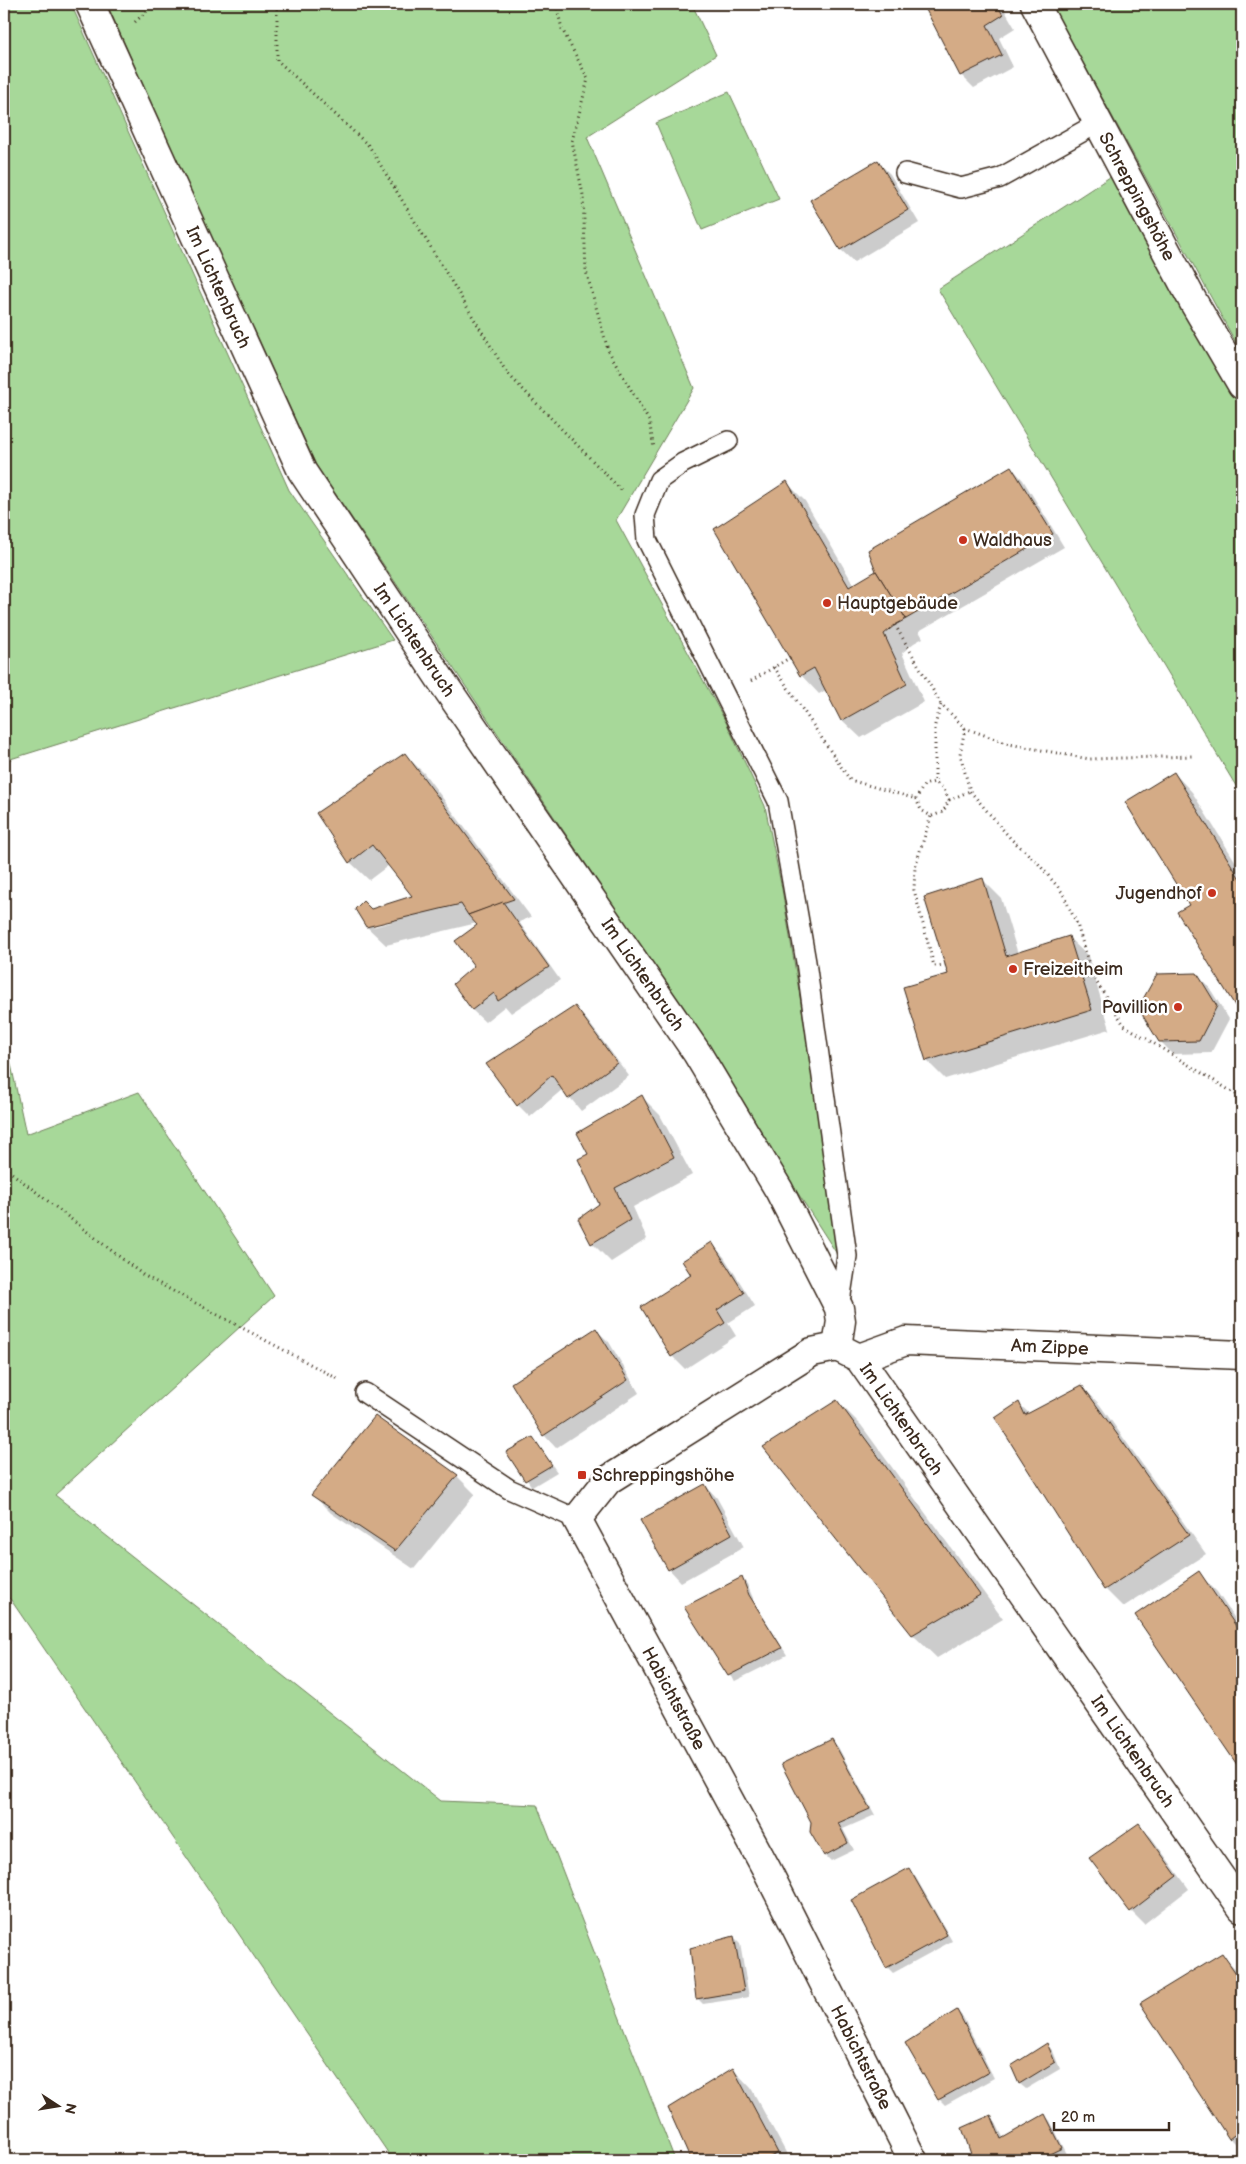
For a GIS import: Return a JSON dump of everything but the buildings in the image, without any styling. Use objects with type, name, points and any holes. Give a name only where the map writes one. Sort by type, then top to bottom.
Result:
[{"type":"street","name":"Im Lichtenbruch","points":[[90,4],[302,470],[441,680],[696,1053],[779,1190],[839,1308],[848,1352],[1242,1908]]},
{"type":"street","name":"Schreppingshöhe","points":[[1035,4],[1194,303],[1242,385]]},
{"type":"street","name":"Am Zippe","points":[[848,1352],[906,1341],[1242,1354]]},
{"type":"street","points":[[577,1519],[608,1480],[812,1352],[848,1352]]},
{"type":"street","name":"Habichtstraße","points":[[577,1519],[767,1870],[913,2160]]},
{"type":"lane","points":[[905,173],[961,188],[990,181],[1000,178],[1098,123]]},
{"type":"lane","points":[[728,441],[683,464],[660,480],[645,516],[647,540],[727,696],[778,801],[806,962],[847,1256],[839,1308]]},
{"type":"lane","points":[[365,1393],[509,1489],[577,1519]]},
{"type":"path","points":[[277,4],[277,60],[370,146],[507,373],[616,485]]},
{"type":"path","points":[[556,4],[562,29],[588,79],[572,141],[583,195],[586,271],[608,350],[649,421],[660,480]]},
{"type":"path","points":[[895,625],[941,704],[965,728],[1009,744],[1090,759],[1194,756]]},
{"type":"path","points":[[727,696],[791,657]]},
{"type":"path","points":[[774,667],[850,780],[916,800],[921,810],[931,816],[943,812],[949,800],[970,790]]},
{"type":"path","points":[[935,782],[935,724],[941,704]]},
{"type":"path","points":[[965,728],[960,754],[970,790],[1006,833],[1037,862],[1062,892],[1077,924],[1092,975],[1124,1025],[1242,1098]]},
{"type":"path","points":[[916,800],[924,785],[935,782]]},
{"type":"path","points":[[935,782],[944,789],[949,800]]},
{"type":"path","points":[[931,816],[915,867],[914,890],[934,966],[945,965]]},
{"type":"path","points":[[1083,979],[1092,975]]},
{"type":"path","points":[[4,1167],[143,1275],[365,1393]]},
{"type":"green space","points":[[4,4],[71,4],[289,490],[393,640],[4,761]]},
{"type":"green space","points":[[107,4],[692,4],[716,55],[587,137],[694,388],[616,520],[727,724],[765,806],[782,889],[804,1021],[837,1254],[594,876],[316,465]]},
{"type":"green space","points":[[1051,4],[1242,4],[1242,354]]},
{"type":"green space","points":[[729,92],[779,199],[702,230],[656,123]]},
{"type":"green space","points":[[1113,175],[1242,405],[1242,796],[938,289]]},
{"type":"green space","points":[[4,1032],[26,1134],[139,1092],[274,1296],[55,1495],[441,1801],[537,1805],[675,2160],[393,2160],[11,1600],[4,1593]]},
{"type":"place","name":"Waldhaus","points":[[963,540]]},
{"type":"place","name":"Hauptgebäude","points":[[827,603]]},
{"type":"place","name":"Jugendhof","points":[[1212,893]]},
{"type":"place","name":"Freizeitheim","points":[[1013,969]]},
{"type":"place","name":"Pavillion","points":[[1178,1007]]},
{"type":"place","name":"Schreppingshöhe","points":[[582,1475]]}]
